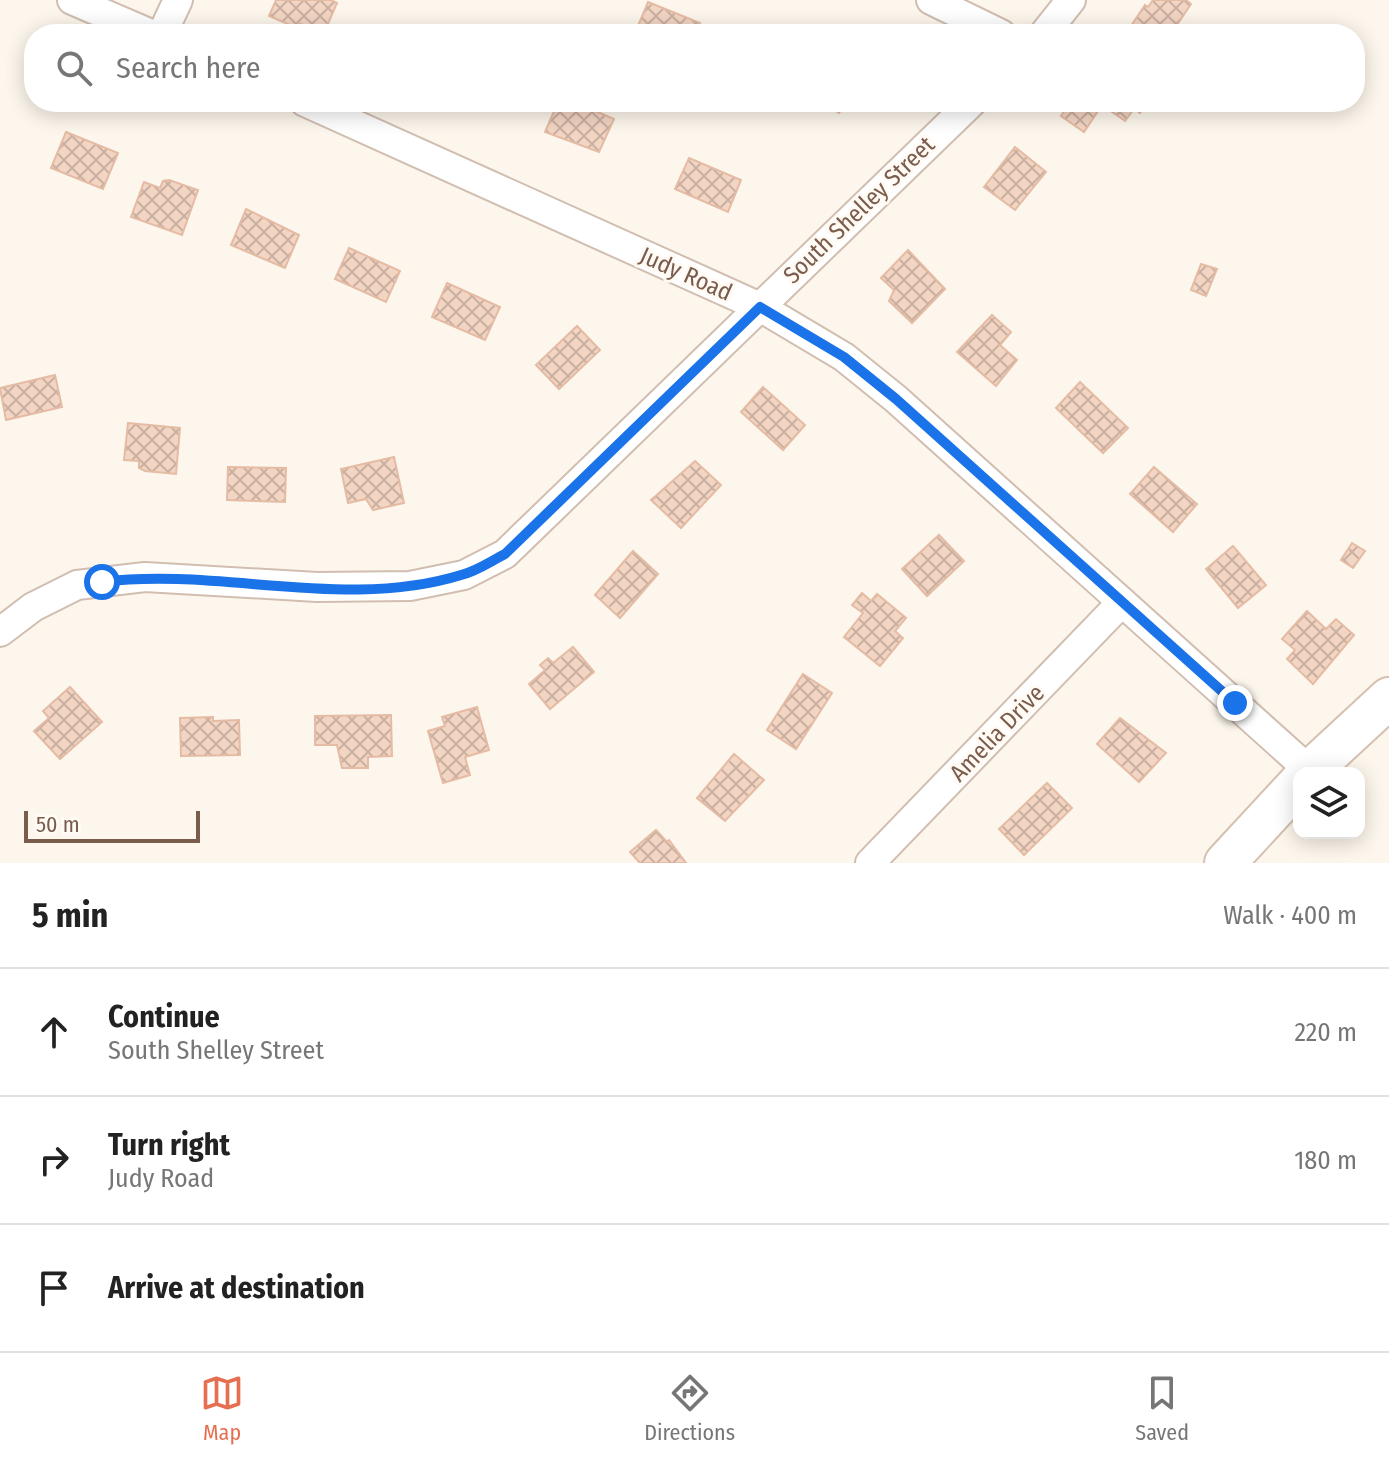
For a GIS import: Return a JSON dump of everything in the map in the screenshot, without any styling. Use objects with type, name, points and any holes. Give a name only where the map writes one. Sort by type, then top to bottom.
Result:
[{"type":"street","points":[[72,0],[128,24]]},
{"type":"street","points":[[167,24],[178,0]]},
{"type":"street","points":[[931,0],[980,24]]},
{"type":"street","points":[[1052,24],[1071,0]]},
{"type":"street","name":"Judy Road","points":[[327,112],[760,307],[844,357],[1122,602],[1297,767]]},
{"type":"street","name":"South Shelley Street","points":[[0,632],[33,607],[77,585],[145,577],[317,587],[410,586],[464,575],[505,554],[962,112]]},
{"type":"street","name":"Amelia Drive","points":[[870,863],[1122,602]]},
{"type":"street","points":[[1315,767],[1389,698]]},
{"type":"street","points":[[1225,863],[1293,789]]},
{"type":"building","points":[[276,0],[331,0],[337,3],[328,24],[288,24],[269,16]]},
{"type":"building","points":[[1153,0],[1186,0],[1191,4],[1178,24],[1132,24],[1145,5],[1148,7]]},
{"type":"building","points":[[648,2],[700,23],[700,24],[639,24]]},
{"type":"building","points":[[554,112],[598,112],[614,119],[599,152],[545,132]]},
{"type":"building","points":[[1064,112],[1097,112],[1084,132],[1061,116]]},
{"type":"building","points":[[1112,112],[1132,112],[1125,121]]},
{"type":"building","points":[[66,132],[118,153],[103,189],[51,168]]},
{"type":"building","points":[[1015,147],[1046,172],[1015,210],[984,187]]},
{"type":"building","points":[[689,158],[741,180],[728,212],[675,189]]},
{"type":"building","points":[[169,180],[198,190],[182,235],[131,217],[144,182],[160,188],[163,181]]},
{"type":"building","points":[[246,209],[299,235],[285,268],[231,245]]},
{"type":"building","points":[[349,248],[400,271],[386,302],[335,279]]},
{"type":"building","points":[[908,250],[945,289],[912,323],[889,301],[894,290],[881,278]]},
{"type":"building","points":[[1201,264],[1217,269],[1206,296],[1191,290]]},
{"type":"building","points":[[447,283],[500,307],[485,340],[432,317]]},
{"type":"building","points":[[992,315],[1011,332],[1000,345],[1017,360],[996,386],[957,352]]},
{"type":"building","points":[[577,326],[600,350],[559,389],[536,365]]},
{"type":"building","points":[[55,375],[62,407],[6,420],[0,388]]},
{"type":"building","points":[[1080,382],[1128,428],[1103,453],[1056,408]]},
{"type":"building","points":[[763,387],[805,425],[783,450],[741,412]]},
{"type":"building","points":[[128,423],[180,428],[176,474],[145,471],[139,468],[139,461],[124,460]]},
{"type":"building","points":[[394,457],[404,503],[373,510],[366,499],[348,503],[341,469]]},
{"type":"building","points":[[695,461],[721,485],[681,528],[651,500]]},
{"type":"building","points":[[228,467],[286,468],[285,502],[227,500]]},
{"type":"building","points":[[1154,467],[1197,504],[1173,532],[1130,494]]},
{"type":"building","points":[[939,535],[964,561],[927,596],[902,569]]},
{"type":"building","points":[[1352,543],[1365,551],[1353,568],[1341,560]]},
{"type":"building","points":[[1233,546],[1266,585],[1238,608],[1206,569]]},
{"type":"building","points":[[633,551],[658,574],[620,618],[595,595]]},
{"type":"building","points":[[862,593],[871,601],[877,594],[906,618],[895,631],[903,638],[880,666],[844,637],[863,613],[852,605]]},
{"type":"building","points":[[1307,611],[1326,629],[1336,619],[1354,635],[1313,684],[1287,659],[1295,650],[1282,639]]},
{"type":"building","points":[[573,647],[594,672],[550,709],[529,684],[545,670],[540,665],[548,658],[553,663]]},
{"type":"building","points":[[803,674],[832,693],[796,749],[767,730]]},
{"type":"building","points":[[70,687],[102,722],[60,759],[34,731],[49,718],[43,711]]},
{"type":"building","points":[[477,707],[489,750],[465,757],[470,775],[443,783],[428,731],[445,726],[442,717]]},
{"type":"building","points":[[391,715],[392,756],[368,757],[368,768],[342,768],[337,745],[315,745],[315,716]]},
{"type":"building","points":[[213,717],[213,721],[239,720],[240,755],[181,756],[180,718]]},
{"type":"building","points":[[1120,718],[1166,753],[1139,782],[1097,744]]},
{"type":"building","points":[[734,754],[764,780],[725,821],[697,798]]},
{"type":"building","points":[[1047,783],[1072,808],[1024,855],[999,829]]},
{"type":"building","points":[[656,830],[667,842],[669,840],[686,863],[640,863],[630,852]]},
{"type":"route","points":[[102,582],[145,577],[317,587],[410,586],[464,575],[505,554],[760,307],[844,357],[896,399],[1235,703]]}]
